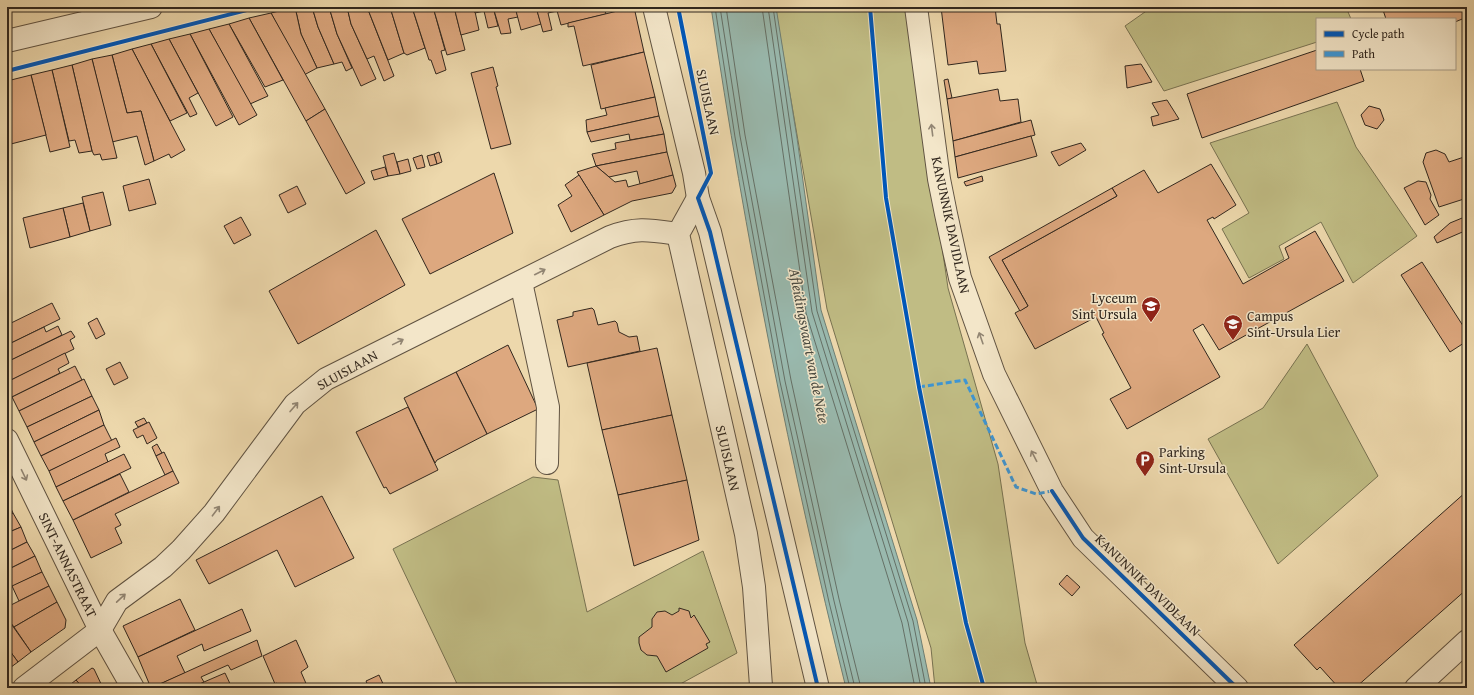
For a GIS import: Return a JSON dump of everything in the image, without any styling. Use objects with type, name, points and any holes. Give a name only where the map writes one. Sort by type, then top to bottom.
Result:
[{"type":"street","points":[[7,41],[151,7]]},
{"type":"street","name":"SLUISLAAN","points":[[654,7],[694,173],[698,198],[711,239],[818,688]]},
{"type":"street","name":"KANUNNIK DAVIDLAAN","points":[[916,7],[942,193],[960,278],[994,374],[1052,491],[1083,538],[1237,688]]},
{"type":"street","points":[[678,234],[698,198]]},
{"type":"street","name":"SLUISLAAN","points":[[100,630],[117,600],[163,567],[200,530],[286,417],[307,393],[332,375],[610,237],[628,230],[645,229],[678,234],[746,534],[754,587],[761,686]]},
{"type":"street","points":[[521,282],[548,407],[547,463]]},
{"type":"street","name":"SINT-ANNASTRAAT","points":[[7,440],[100,630],[133,688]]},
{"type":"street","points":[[24,688],[100,630]]},
{"type":"street","points":[[1416,688],[1467,641]]},
{"type":"shaded area","points":[[775,7],[907,7],[948,288],[998,464],[1025,643],[1038,688],[935,688],[931,648],[827,309]]},
{"type":"shaded area","points":[[1152,7],[1346,7],[1351,18],[1316,18],[1316,42],[1164,91],[1125,26]]},
{"type":"shaded area","points":[[1337,102],[1356,147],[1417,236],[1353,283],[1321,222],[1279,246],[1284,259],[1249,278],[1222,229],[1249,213],[1210,143]]},
{"type":"shaded area","points":[[1307,344],[1378,476],[1278,564],[1208,439],[1263,408]]},
{"type":"shaded area","points":[[533,477],[558,480],[587,612],[703,551],[737,653],[673,688],[459,688],[393,549]]},
{"type":"water","name":"Afleidingsvaart van de Nete","points":[[711,7],[776,7],[797,138],[821,310],[917,620],[931,688],[846,688],[806,519],[770,349],[724,93]]},
{"type":"building","points":[[295,7],[312,7],[318,27],[334,64],[317,68],[301,34]]},
{"type":"building","points":[[295,7],[301,34],[317,68],[304,75],[271,13]]},
{"type":"building","points":[[312,7],[329,7],[337,34],[352,68],[346,71],[342,62],[334,64],[318,27]]},
{"type":"building","points":[[329,7],[347,7],[351,24],[376,79],[361,86],[337,34]]},
{"type":"building","points":[[347,7],[367,7],[394,76],[384,81],[374,56],[367,59],[351,24]]},
{"type":"building","points":[[367,7],[390,7],[404,53],[388,60]]},
{"type":"building","points":[[390,7],[412,7],[425,48],[407,55],[404,53]]},
{"type":"building","points":[[412,7],[433,7],[445,50],[441,51],[446,70],[436,74],[431,60],[429,60]]},
{"type":"building","points":[[433,7],[454,7],[465,50],[447,55]]},
{"type":"building","points":[[454,7],[474,7],[479,30],[461,35]]},
{"type":"building","points":[[474,7],[493,7],[498,26],[488,28],[484,11],[475,13]]},
{"type":"building","points":[[493,7],[515,7],[518,17],[508,19],[511,33],[501,34]]},
{"type":"building","points":[[515,7],[536,7],[541,24],[521,30]]},
{"type":"building","points":[[536,7],[556,7],[557,11],[548,13],[552,30],[543,32]]},
{"type":"building","points":[[556,7],[604,7],[606,14],[561,25]]},
{"type":"building","points":[[634,7],[644,52],[583,66],[574,26],[568,27],[568,23]]},
{"type":"building","points":[[941,7],[995,7],[997,24],[1000,24],[1006,71],[979,74],[977,61],[948,65]]},
{"type":"building","points":[[1382,7],[1467,7],[1467,17],[1456,22],[1456,18],[1386,18]]},
{"type":"building","points":[[271,13],[325,109],[306,121],[249,18]]},
{"type":"building","points":[[249,18],[283,80],[265,87],[229,24]]},
{"type":"building","points":[[229,24],[268,96],[250,104],[209,29]]},
{"type":"building","points":[[209,29],[257,115],[239,125],[190,34]]},
{"type":"building","points":[[190,34],[233,117],[216,126],[169,39]]},
{"type":"building","points":[[169,39],[198,93],[189,98],[197,114],[190,117],[151,44]]},
{"type":"building","points":[[151,44],[187,113],[170,121],[132,49]]},
{"type":"building","points":[[132,49],[185,150],[171,158],[169,154],[154,161],[141,111],[127,113],[112,55]]},
{"type":"building","points":[[1316,50],[1316,70],[1360,70],[1364,81],[1202,138],[1187,94]]},
{"type":"building","points":[[644,52],[655,97],[601,109],[591,65]]},
{"type":"building","points":[[112,55],[127,113],[141,111],[154,161],[145,165],[137,136],[112,142],[92,59]]},
{"type":"building","points":[[92,59],[117,158],[102,160],[100,154],[94,155],[92,151],[72,65]]},
{"type":"building","points":[[1141,64],[1152,82],[1127,88],[1125,66]]},
{"type":"building","points":[[72,65],[92,151],[79,153],[75,140],[69,141],[52,70]]},
{"type":"building","points":[[493,67],[498,86],[496,87],[511,144],[491,149],[471,73]]},
{"type":"building","points":[[52,70],[70,147],[50,152],[31,75]]},
{"type":"building","points":[[31,75],[46,135],[7,145],[7,81]]},
{"type":"building","points":[[948,79],[952,98],[947,99],[944,80]]},
{"type":"building","points":[[998,89],[1000,101],[1018,99],[1021,122],[953,141],[947,99]]},
{"type":"building","points":[[655,97],[659,116],[587,132],[586,120],[607,115],[605,108]]},
{"type":"building","points":[[1167,100],[1179,119],[1153,126],[1151,117],[1159,115],[1152,103]]},
{"type":"building","points":[[1369,106],[1380,109],[1384,120],[1377,129],[1365,125],[1361,115]]},
{"type":"building","points":[[325,109],[365,183],[346,194],[306,121]]},
{"type":"building","points":[[659,116],[664,134],[630,140],[629,134],[591,142],[587,132]]},
{"type":"building","points":[[1031,120],[1035,135],[955,157],[953,141]]},
{"type":"building","points":[[664,134],[667,152],[596,166],[592,154],[616,149],[615,143]]},
{"type":"building","points":[[1031,136],[1037,156],[958,178],[955,157]]},
{"type":"building","points":[[1081,143],[1086,150],[1059,166],[1051,152]]},
{"type":"building","points":[[1436,150],[1445,154],[1449,162],[1467,156],[1467,198],[1439,207],[1423,162],[1426,153]]},
{"type":"building","points":[[439,152],[442,162],[437,164],[434,154]]},
{"type":"building","points":[[667,152],[673,175],[640,184],[637,171],[609,177],[596,166]]},
{"type":"building","points":[[394,153],[400,174],[388,176],[383,156]]},
{"type":"building","points":[[434,154],[437,164],[430,166],[427,156]]},
{"type":"building","points":[[422,155],[425,167],[417,169],[413,158]]},
{"type":"building","points":[[408,159],[411,171],[400,174],[397,162]]},
{"type":"building","points":[[1211,164],[1236,205],[1214,219],[1213,217],[1207,220],[1243,284],[1289,258],[1285,248],[1315,231],[1344,281],[1219,350],[1203,324],[1193,330],[1220,377],[1127,429],[1110,399],[1131,388],[1102,334],[1104,333],[1096,317],[1035,349],[1015,313],[1028,306],[1002,260],[1117,196],[1112,188],[1144,170],[1158,193]]},
{"type":"building","points":[[596,166],[615,182],[626,180],[628,187],[673,175],[676,186],[672,193],[632,201],[604,215],[577,172]]},
{"type":"building","points":[[385,167],[388,176],[374,180],[371,171]]},
{"type":"building","points":[[494,173],[513,233],[430,274],[402,219]]},
{"type":"building","points":[[579,175],[604,215],[571,232],[558,205],[572,196],[565,185]]},
{"type":"building","points":[[982,176],[983,181],[966,186],[964,182]]},
{"type":"building","points":[[149,179],[156,204],[129,211],[123,186]]},
{"type":"building","points":[[1418,181],[1426,182],[1431,195],[1430,199],[1439,215],[1425,225],[1404,188]]},
{"type":"building","points":[[297,186],[306,204],[288,213],[279,195]]},
{"type":"building","points":[[1112,188],[1117,196],[1002,260],[1028,306],[1020,311],[989,257]]},
{"type":"building","points":[[103,192],[111,225],[90,231],[82,197]]},
{"type":"building","points":[[83,203],[90,231],[70,237],[63,208]]},
{"type":"building","points":[[63,208],[70,237],[30,248],[23,218]]},
{"type":"building","points":[[1467,216],[1467,230],[1437,243],[1434,237],[1450,223]]},
{"type":"building","points":[[241,217],[251,235],[234,244],[224,226]]},
{"type":"building","points":[[376,230],[405,285],[298,344],[269,291]]},
{"type":"building","points":[[1422,262],[1467,332],[1467,341],[1450,352],[1401,275]]},
{"type":"building","points":[[52,303],[60,319],[7,345],[7,325]]},
{"type":"building","points":[[592,308],[594,310],[598,325],[615,321],[619,332],[629,337],[637,336],[640,351],[568,367],[557,320],[573,316],[573,312]]},
{"type":"building","points":[[97,318],[105,334],[96,339],[88,323]]},
{"type":"building","points":[[58,326],[62,335],[7,362],[7,345],[44,327],[46,332]]},
{"type":"building","points":[[71,331],[75,337],[70,340],[74,349],[7,382],[7,362]]},
{"type":"building","points":[[508,345],[538,409],[487,434],[456,372]]},
{"type":"building","points":[[657,348],[672,415],[602,430],[587,363]]},
{"type":"building","points":[[65,353],[69,363],[58,369],[60,373],[12,397],[7,387],[7,382]]},
{"type":"building","points":[[120,362],[128,378],[114,385],[106,369]]},
{"type":"building","points":[[75,366],[82,380],[19,411],[12,397]]},
{"type":"building","points":[[456,372],[487,434],[437,460],[435,463],[404,398]]},
{"type":"building","points":[[84,379],[92,396],[27,427],[19,411]]},
{"type":"building","points":[[92,396],[99,410],[34,442],[27,427]]},
{"type":"building","points":[[408,407],[438,470],[390,494],[386,487],[384,488],[356,432]]},
{"type":"building","points":[[99,410],[104,425],[41,456],[34,442]]},
{"type":"building","points":[[672,415],[687,480],[618,495],[602,430]]},
{"type":"building","points":[[144,418],[147,423],[138,427],[135,422]]},
{"type":"building","points":[[149,422],[157,438],[147,444],[143,435],[137,438],[133,430]]},
{"type":"building","points":[[104,425],[112,441],[49,471],[41,456]]},
{"type":"building","points":[[116,438],[120,447],[105,454],[108,462],[56,487],[49,471]]},
{"type":"building","points":[[157,444],[162,453],[156,456],[152,447]]},
{"type":"building","points":[[164,452],[173,471],[165,475],[156,456]]},
{"type":"building","points":[[124,454],[131,468],[63,501],[56,487]]},
{"type":"building","points":[[173,471],[179,483],[115,514],[121,525],[115,528],[122,543],[91,558],[73,520]]},
{"type":"building","points":[[120,474],[129,492],[73,520],[63,501]]},
{"type":"building","points":[[687,480],[699,540],[634,566],[618,495]]},
{"type":"building","points":[[1467,491],[1467,589],[1355,688],[1339,688],[1320,667],[1317,670],[1294,645]]},
{"type":"building","points":[[322,496],[354,558],[295,587],[277,550],[209,584],[196,560]]},
{"type":"building","points":[[7,500],[13,513],[7,516]]},
{"type":"building","points":[[13,513],[21,527],[7,533],[7,516]]},
{"type":"building","points":[[21,527],[27,542],[7,552],[7,533]]},
{"type":"building","points":[[27,542],[35,556],[7,570],[7,552]]},
{"type":"building","points":[[35,556],[42,572],[7,589],[7,570]]},
{"type":"building","points":[[42,572],[49,586],[19,601],[12,586]]},
{"type":"building","points":[[1067,575],[1080,587],[1072,596],[1059,584]]},
{"type":"building","points":[[49,586],[57,602],[14,627],[7,618],[7,607]]},
{"type":"building","points":[[180,599],[195,630],[138,657],[123,626]]},
{"type":"building","points":[[57,602],[66,620],[65,628],[31,652],[14,627]]},
{"type":"building","points":[[679,608],[689,611],[691,618],[694,615],[710,642],[706,644],[708,648],[666,672],[657,656],[647,655],[641,650],[639,637],[652,627],[652,619],[657,612],[665,611],[672,615],[679,611]]},
{"type":"building","points":[[242,609],[251,631],[204,651],[202,644],[177,656],[185,673],[151,688],[138,657]]},
{"type":"building","points":[[7,618],[31,652],[18,662],[7,647]]},
{"type":"building","points":[[257,640],[262,656],[231,670],[228,665],[201,677],[204,682],[192,688],[151,688]]},
{"type":"building","points":[[296,640],[308,667],[301,672],[308,688],[279,688],[277,683],[275,684],[263,656]]},
{"type":"building","points":[[7,647],[18,662],[7,670]]},
{"type":"building","points":[[92,668],[94,669],[103,688],[83,688],[76,680]]},
{"type":"building","points":[[225,673],[232,688],[192,688],[204,682]]},
{"type":"building","points":[[379,675],[385,688],[369,688],[366,681]]},
{"type":"building","points":[[76,680],[83,688],[66,688]]},
{"type":"building","points":[[1467,681],[1467,688],[1460,688]]},
{"type":"building","points":[[240,684],[242,688],[232,688]]},
{"type":"marked path","points":[[919,387],[965,380],[1016,487],[1036,494],[1052,491]]},
{"type":"cycle path","points":[[7,71],[259,7]]},
{"type":"cycle path","points":[[678,7],[711,173],[698,198],[710,232],[818,688]]},
{"type":"cycle path","points":[[870,7],[886,198],[919,387],[966,623],[984,688]]},
{"type":"cycle path","points":[[1052,491],[1083,538],[1237,688]]},
{"type":"place","name":"Lyceum Sint Ursula","points":[[1151,323]]},
{"type":"place","name":"Campus Sint-Ursula Lier","points":[[1233,341]]},
{"type":"place","name":"Parking Sint-Ursula","points":[[1145,477]]}]
